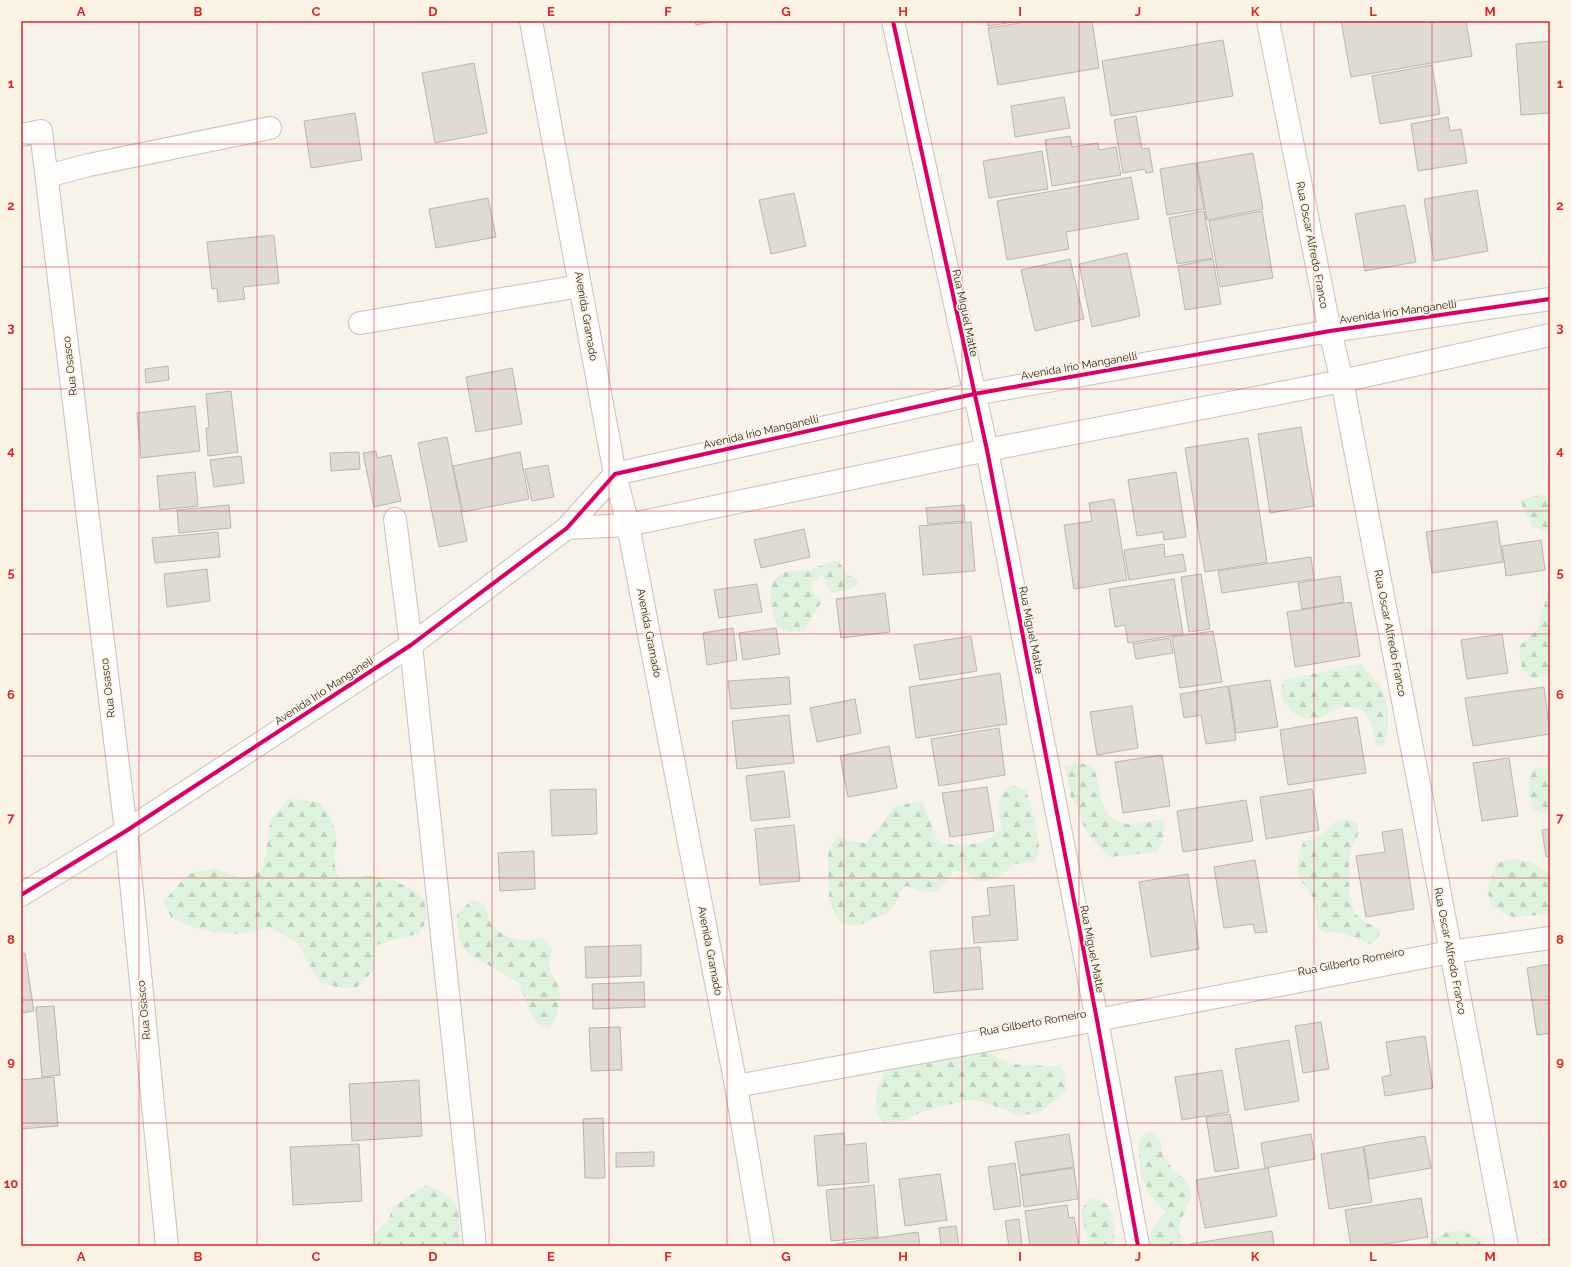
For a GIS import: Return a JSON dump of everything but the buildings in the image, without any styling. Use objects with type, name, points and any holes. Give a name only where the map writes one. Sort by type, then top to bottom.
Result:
[{"type":"street","name":"Avenida Gramado","points":[[531,21],[615,474],[628,525],[736,1086],[764,1246]]},
{"type":"street","name":"Rua Miguel Matte","points":[[893,21],[987,450],[1097,1020],[1138,1246]]},
{"type":"street","name":"Rua Oscar Alfredo Franco","points":[[1268,21],[1330,331],[1342,381],[1507,1246]]},
{"type":"street","points":[[47,176],[89,165],[270,128]]},
{"type":"street","name":"Rua Osasco","points":[[31,133],[47,176],[126,831],[167,1246]]},
{"type":"street","points":[[360,323],[580,286]]},
{"type":"street","name":"Avenida Irio Manganelli","points":[[615,474],[974,394],[1330,331],[1550,299]]},
{"type":"street","points":[[567,528],[628,525],[987,450],[1342,381],[1550,335]]},
{"type":"street","name":"Avenida Irio Manganeli","points":[[21,895],[126,831],[412,645],[567,528],[615,474]]},
{"type":"street","points":[[395,519],[412,645],[475,1246]]},
{"type":"street","name":"Rua Gilberto Romeiro","points":[[736,1086],[1097,1020],[1450,952],[1550,938]]},
{"type":"green space","points":[[1544,494],[1550,498],[1550,534],[1531,525],[1520,500]]},
{"type":"green space","points":[[831,561],[839,562],[847,574],[856,579],[858,584],[849,590],[831,593],[823,576],[820,576],[811,584],[813,593],[822,601],[804,631],[791,632],[778,627],[770,598],[770,590],[776,578],[786,572],[811,570]]},
{"type":"green space","points":[[1550,592],[1550,676],[1533,678],[1522,670],[1519,647],[1538,629],[1542,610]]},
{"type":"green space","points":[[1361,664],[1380,687],[1386,699],[1388,719],[1384,745],[1376,747],[1374,729],[1363,710],[1344,707],[1324,716],[1309,719],[1294,713],[1281,698],[1283,680]]},
{"type":"green space","points":[[1080,763],[1088,765],[1094,771],[1104,807],[1109,816],[1119,821],[1133,824],[1163,819],[1165,828],[1164,836],[1157,852],[1110,857],[1093,840],[1084,827],[1077,807],[1071,797],[1067,773],[1064,766]]},
{"type":"green space","points":[[1550,767],[1550,815],[1534,810],[1528,789],[1530,779],[1535,768]]},
{"type":"green space","points":[[1011,785],[1026,790],[1028,795],[1035,822],[1039,848],[1039,853],[1034,862],[1014,864],[997,877],[982,882],[977,882],[965,871],[953,872],[938,890],[929,893],[906,886],[902,889],[895,905],[887,913],[860,925],[852,926],[844,924],[834,913],[829,900],[828,853],[837,835],[850,841],[866,843],[894,807],[918,801],[923,804],[940,843],[965,845],[980,842],[994,835],[1001,829],[999,810],[1000,799],[1002,794]]},
{"type":"green space","points":[[289,799],[319,802],[328,815],[333,823],[335,833],[336,844],[334,861],[340,878],[364,876],[385,878],[405,886],[424,899],[427,919],[420,933],[376,945],[374,970],[356,988],[341,988],[321,983],[309,966],[301,947],[288,937],[270,927],[242,934],[212,932],[191,927],[171,917],[163,902],[188,874],[216,868],[235,877],[252,877],[263,869],[271,819]]},
{"type":"green space","points":[[1346,819],[1358,824],[1358,836],[1351,850],[1349,863],[1352,906],[1359,918],[1374,926],[1380,932],[1377,939],[1371,944],[1344,934],[1332,932],[1325,933],[1317,925],[1313,899],[1301,881],[1298,871],[1299,856],[1304,841],[1313,839],[1325,832],[1333,823]]},
{"type":"green space","points":[[1512,858],[1533,863],[1550,874],[1550,914],[1513,917],[1492,907],[1487,890],[1496,863]]},
{"type":"green space","points":[[472,900],[484,905],[491,923],[501,933],[514,939],[521,940],[541,937],[552,949],[550,971],[558,984],[560,994],[557,1013],[549,1028],[536,1022],[529,1010],[521,989],[516,982],[474,957],[463,947],[458,929],[457,914]]},
{"type":"green space","points":[[987,1051],[1000,1059],[1011,1063],[1061,1067],[1065,1076],[1066,1091],[1040,1112],[1020,1116],[982,1101],[967,1100],[920,1112],[907,1120],[882,1123],[875,1107],[878,1088],[884,1073],[897,1065]]},
{"type":"green space","points":[[1151,1131],[1160,1140],[1163,1155],[1174,1172],[1185,1179],[1192,1195],[1178,1227],[1182,1246],[1149,1246],[1150,1237],[1154,1228],[1159,1219],[1166,1213],[1146,1187],[1141,1171],[1139,1139]]},
{"type":"green space","points":[[427,1185],[449,1197],[458,1209],[461,1246],[375,1246],[373,1236],[389,1219],[393,1206]]},
{"type":"green space","points":[[1092,1198],[1100,1200],[1110,1209],[1114,1223],[1114,1246],[1087,1246],[1087,1237],[1081,1209]]},
{"type":"green space","points":[[1464,1231],[1484,1242],[1486,1246],[1423,1246],[1447,1232]]},
{"type":"cycle path","points":[[893,21],[987,450],[1097,1020],[1138,1246]]},
{"type":"cycle path","points":[[21,895],[126,831],[411,645],[567,528],[615,474],[974,394],[1330,331],[1550,299]]}]
